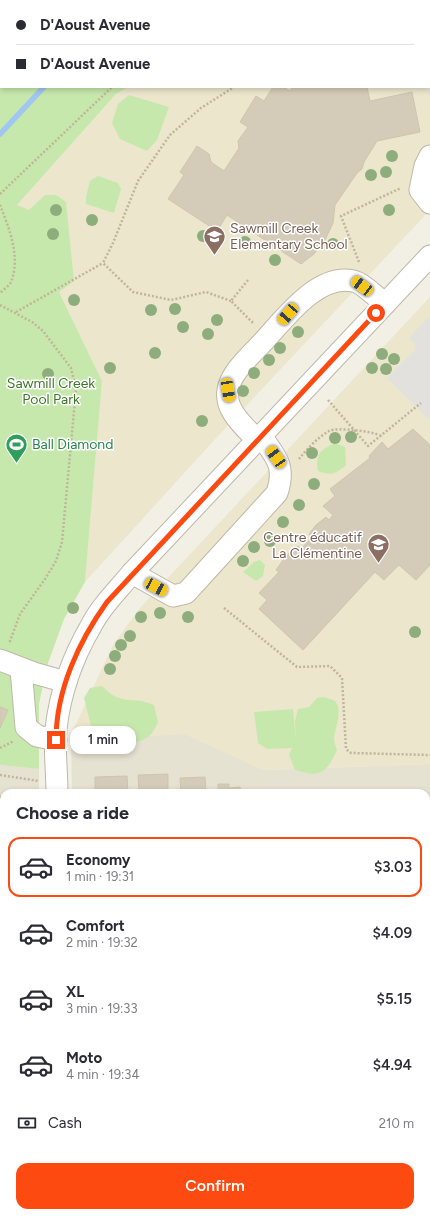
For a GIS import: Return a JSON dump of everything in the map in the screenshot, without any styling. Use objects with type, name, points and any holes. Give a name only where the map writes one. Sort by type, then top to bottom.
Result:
[{"type":"street","points":[[425,197],[425,166],[430,156]]},
{"type":"street","points":[[50,788],[56,729],[69,670],[91,625],[107,602],[430,256]]},
{"type":"street","points":[[132,574],[173,596],[186,593],[277,493],[281,481],[282,470],[276,457],[259,438],[231,412],[228,390],[242,365],[288,314],[314,291],[335,281],[354,281],[385,304]]},
{"type":"street","points":[[8,663],[66,682]]},
{"type":"street","points":[[8,663],[26,727],[37,736],[56,740]]},
{"type":"path","points":[[0,194],[111,88]]},
{"type":"path","points":[[16,312],[103,263],[138,181],[170,135],[201,108],[232,88]]},
{"type":"path","points":[[357,257],[341,216],[400,188],[425,197]]},
{"type":"path","points":[[0,205],[12,238],[14,265],[10,282],[0,293]]},
{"type":"path","points":[[103,263],[133,292],[171,300],[206,292],[231,301],[268,337]]},
{"type":"path","points":[[231,301],[248,280]]},
{"type":"path","points":[[0,305],[16,312],[44,331],[71,368],[76,388],[62,542],[56,561],[20,614],[8,663]]},
{"type":"path","points":[[328,400],[353,431],[368,446],[421,403]]},
{"type":"path","points":[[299,459],[308,447],[330,430],[374,432],[381,436]]},
{"type":"path","points":[[224,608],[297,667],[330,666],[342,678],[346,749],[351,753],[430,755]]},
{"type":"path","points":[[0,775],[50,788]]},
{"type":"shaded area","name":"Sawmill Creek Elementary School","points":[[126,88],[430,88],[430,210],[217,437],[85,582],[102,381],[17,205],[116,94]]},
{"type":"shaded area","points":[[427,88],[430,88],[430,95],[427,94]]},
{"type":"shaded area","points":[[430,297],[430,764],[264,770],[184,734],[71,741],[73,730],[113,645],[139,609]]},
{"type":"shaded area","points":[[430,316],[430,420],[387,378],[415,350],[415,344],[409,338]]},
{"type":"shaded area","points":[[184,733],[264,770],[430,764],[430,789],[72,789],[71,741]]},
{"type":"shaded area","points":[[0,765],[39,769],[39,789],[0,789]]},
{"type":"green space","name":"Sawmill Creek Pool Park","points":[[0,88],[126,88],[116,94],[17,205],[29,210],[45,195],[56,195],[66,202],[74,281],[59,292],[102,381],[85,582],[64,619],[47,666],[39,704],[39,769],[0,765]]},
{"type":"green space","points":[[129,95],[169,107],[157,140],[147,151],[120,139],[112,123],[118,104]]},
{"type":"green space","points":[[98,176],[118,183],[121,189],[114,213],[86,204],[90,181]]},
{"type":"green space","points":[[335,443],[345,447],[346,465],[330,474],[318,471],[317,460],[320,453],[322,450]]},
{"type":"green space","points":[[260,560],[265,565],[263,576],[256,581],[243,572],[254,562]]},
{"type":"green space","points":[[102,686],[121,699],[146,702],[154,705],[158,722],[149,736],[139,741],[125,743],[104,740],[93,734],[84,698],[90,688]]},
{"type":"green space","points":[[323,697],[335,701],[338,709],[338,719],[334,738],[337,750],[329,764],[321,772],[311,774],[295,770],[289,755],[292,748],[267,749],[258,743],[254,712],[293,709],[296,741],[295,721],[298,709],[309,707],[317,698]]},
{"type":"building","points":[[272,88],[285,88],[290,91],[292,88],[367,88],[370,101],[412,92],[420,132],[377,141],[364,162],[362,169],[357,173],[335,205],[333,223],[325,240],[314,254],[301,264],[227,215],[217,231],[168,199],[184,175],[180,172],[197,146],[209,154],[211,162],[224,171],[239,148],[238,141],[248,127],[240,122],[256,96],[264,101]]},
{"type":"building","points":[[413,429],[430,445],[430,565],[416,580],[399,565],[384,580],[375,572],[303,650],[259,609],[267,600],[259,593],[279,572],[276,570],[286,556],[298,546],[301,549],[312,537],[309,534],[316,525],[326,517],[329,520],[333,515],[323,506],[335,496],[330,489],[370,458],[369,456],[382,442],[388,449]]},
{"type":"building","points":[[0,707],[8,710],[0,728]]},
{"type":"building","points":[[168,774],[168,789],[139,789],[138,775]]},
{"type":"building","points":[[127,776],[128,789],[95,789],[95,777]]},
{"type":"building","points":[[205,777],[206,789],[181,789],[180,778]]},
{"type":"building","points":[[218,784],[229,784],[229,788],[240,787],[240,789],[218,789]]},
{"type":"waterway","points":[[0,134],[43,88]]},
{"type":"place","name":"Sawmill Creek Elementary School","points":[[214,256]]},
{"type":"place","name":"Ball Diamond","points":[[16,464]]},
{"type":"place","name":"Centre éducatif La Clémentine","points":[[378,564]]},
{"type":"route","points":[[56,740],[56,729],[69,670],[91,625],[107,602],[376,313]]}]
